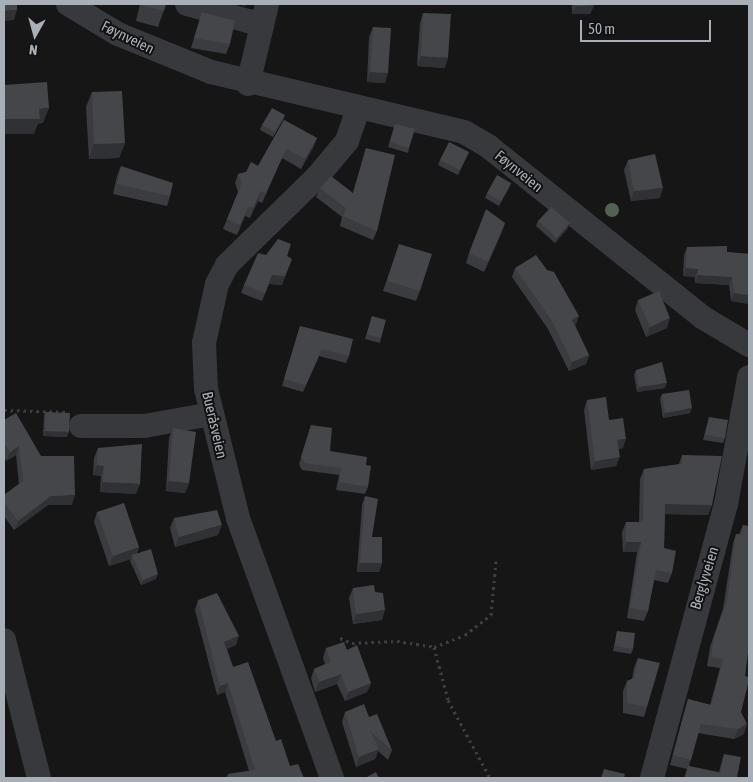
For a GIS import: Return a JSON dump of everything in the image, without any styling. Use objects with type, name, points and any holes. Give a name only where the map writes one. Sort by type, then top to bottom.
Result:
[{"type":"street","name":"Føynveien","points":[[68,4],[118,34],[174,59],[248,84],[358,109],[450,127],[488,146],[695,311],[749,345]]},
{"type":"street","points":[[187,4],[264,14],[248,84]]},
{"type":"street","name":"Bueråsveien","points":[[332,778],[247,548],[212,414],[204,342],[217,284],[240,250],[295,200],[347,141],[358,109]]},
{"type":"street","name":"Berglyveien","points":[[652,778],[726,504],[749,377]]},
{"type":"street","points":[[84,426],[144,426],[212,414]]},
{"type":"street","points":[[4,640],[39,778]]},
{"type":"path","points":[[4,410],[68,412],[84,426]]},
{"type":"path","points":[[340,638],[352,643],[397,641],[434,647],[465,635],[491,615],[496,561]]},
{"type":"path","points":[[434,647],[448,700],[490,778]]},
{"type":"building","points":[[4,4],[17,4],[17,10],[4,11]]},
{"type":"building","points":[[142,4],[166,4],[164,11]]},
{"type":"building","points":[[575,4],[594,4],[594,5],[575,6]]},
{"type":"building","points":[[202,12],[235,21],[230,44],[194,38]]},
{"type":"building","points":[[423,13],[451,14],[448,58],[421,56]]},
{"type":"building","points":[[373,27],[391,28],[388,73],[370,72]]},
{"type":"building","points":[[47,82],[49,108],[39,109],[40,119],[5,119],[4,85]]},
{"type":"building","points":[[122,91],[125,143],[94,144],[92,92]]},
{"type":"building","points":[[272,108],[285,115],[275,132],[262,125]]},
{"type":"building","points":[[284,120],[317,138],[305,159],[286,149],[266,193],[261,191],[253,208],[249,206],[240,225],[227,219],[242,183],[238,174],[246,172],[251,162],[258,166]]},
{"type":"building","points":[[395,124],[415,129],[409,148],[390,142]]},
{"type":"building","points":[[449,142],[469,152],[460,170],[440,160]]},
{"type":"building","points":[[366,148],[395,155],[377,231],[343,216],[346,208],[320,188],[331,176],[353,193]]},
{"type":"building","points":[[655,154],[663,188],[634,191],[628,160]]},
{"type":"building","points":[[121,166],[173,183],[170,196],[117,184]]},
{"type":"building","points":[[497,175],[511,183],[501,201],[487,193]]},
{"type":"building","points":[[551,207],[570,223],[557,238],[538,221]]},
{"type":"building","points":[[486,209],[505,223],[488,262],[469,253]]},
{"type":"building","points":[[278,239],[291,244],[287,256],[292,259],[285,276],[272,275],[265,293],[244,285],[258,253],[266,255]]},
{"type":"building","points":[[399,244],[432,254],[420,291],[387,281]]},
{"type":"building","points":[[727,246],[727,252],[749,254],[749,295],[734,293],[732,277],[698,275],[698,269],[686,268],[687,247]]},
{"type":"building","points":[[536,255],[547,270],[554,272],[579,316],[572,320],[589,355],[572,362],[552,321],[515,268]]},
{"type":"building","points":[[659,291],[670,318],[650,327],[638,300]]},
{"type":"building","points":[[372,316],[386,320],[381,338],[367,334]]},
{"type":"building","points":[[300,326],[353,339],[349,356],[322,349],[306,385],[284,379]]},
{"type":"building","points":[[662,362],[667,383],[639,387],[636,370]]},
{"type":"building","points":[[689,390],[692,408],[665,413],[662,394]]},
{"type":"building","points":[[606,397],[609,420],[623,418],[626,439],[617,440],[620,457],[595,461],[587,400]]},
{"type":"building","points":[[45,412],[70,413],[69,432],[45,431]]},
{"type":"building","points":[[16,413],[41,456],[74,456],[75,495],[51,496],[18,521],[4,502],[4,495],[23,481],[19,446],[10,452],[4,442],[4,420]]},
{"type":"building","points":[[709,417],[728,420],[725,438],[705,435]]},
{"type":"building","points":[[311,425],[332,428],[330,451],[367,457],[366,465],[371,466],[368,487],[339,482],[341,468],[305,463],[301,457]]},
{"type":"building","points":[[173,428],[196,432],[189,483],[169,481]]},
{"type":"building","points":[[142,444],[140,484],[103,482],[104,466],[97,465],[98,448]]},
{"type":"building","points":[[682,455],[722,456],[712,505],[665,504],[664,548],[676,551],[672,573],[656,570],[648,611],[630,608],[641,542],[626,542],[626,522],[643,522],[644,469],[682,464]]},
{"type":"building","points":[[365,496],[378,499],[372,537],[382,537],[382,563],[360,563]]},
{"type":"building","points":[[124,503],[139,547],[113,556],[97,512]]},
{"type":"building","points":[[217,510],[222,525],[179,537],[174,518]]},
{"type":"building","points":[[743,525],[749,526],[749,645],[745,676],[749,677],[749,680],[741,712],[747,724],[738,729],[701,724],[691,760],[673,755],[688,699],[711,705],[723,659],[711,657],[714,637],[727,600],[736,534],[741,535]]},
{"type":"building","points":[[151,549],[158,574],[143,580],[132,555]]},
{"type":"building","points":[[374,585],[375,592],[383,593],[385,610],[356,614],[353,588]]},
{"type":"building","points":[[217,593],[239,636],[224,642],[233,667],[248,662],[276,741],[281,739],[290,766],[298,764],[304,778],[229,778],[228,774],[255,770],[228,683],[220,686],[198,600]]},
{"type":"building","points":[[617,631],[635,633],[633,649],[615,646]]},
{"type":"building","points":[[344,642],[347,650],[357,645],[371,683],[348,692],[341,674],[319,682],[314,669],[331,662],[326,648]]},
{"type":"building","points":[[638,658],[660,663],[647,707],[627,703],[627,681],[634,678]]},
{"type":"building","points":[[364,704],[369,717],[377,714],[392,750],[370,731],[379,749],[359,757],[345,712]]},
{"type":"building","points":[[724,754],[741,757],[737,777],[745,778],[685,778],[688,766],[720,773]]},
{"type":"building","points":[[604,769],[625,774],[624,778],[601,778]]},
{"type":"building","points":[[376,772],[379,778],[365,778]]}]
